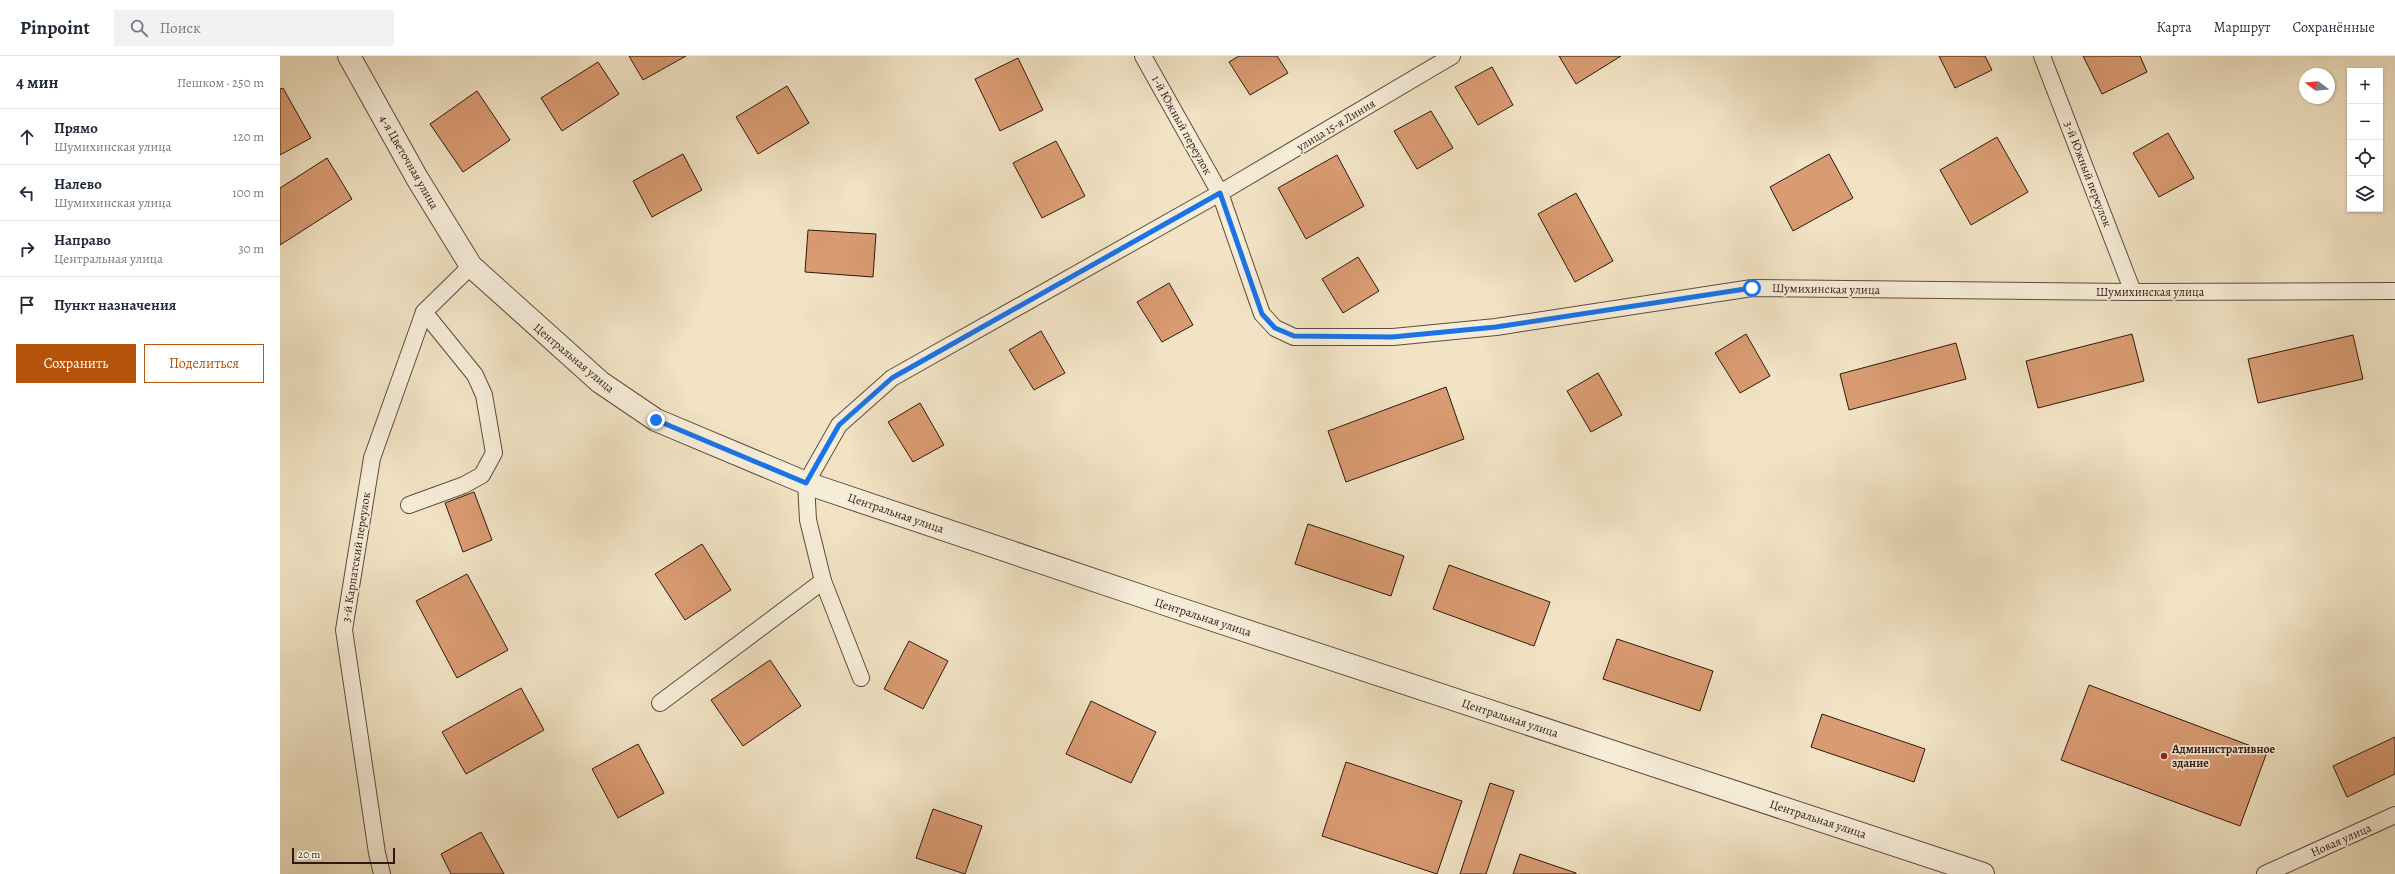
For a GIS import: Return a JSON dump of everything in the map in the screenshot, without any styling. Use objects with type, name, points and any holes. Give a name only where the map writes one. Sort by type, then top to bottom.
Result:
[{"type":"street","name":"4-я Цветочная улица","points":[[349,56],[417,178],[471,266]]},
{"type":"street","name":"Центральная улица","points":[[471,266],[600,382],[656,420],[806,483],[1155,601],[1984,874]]},
{"type":"lane","name":"1-й Южный переулок","points":[[1144,56],[1220,193]]},
{"type":"lane","name":"улица 15-я Линия","points":[[1220,193],[1452,56]]},
{"type":"lane","name":"3-й Южный переулок","points":[[2042,56],[2134,292]]},
{"type":"lane","name":"Шумихинская улица","points":[[1220,193],[1262,314],[1275,328],[1294,336],[1392,337],[1496,327],[1752,288],[2134,292],[2395,291]]},
{"type":"lane","points":[[860,678],[823,581],[808,520],[806,483],[839,425],[892,378],[1220,193]]},
{"type":"lane","name":"3-й Карпатский переулок","points":[[382,874],[377,853],[344,630],[372,458],[424,312],[471,266]]},
{"type":"lane","points":[[409,505],[464,485],[482,475],[494,453],[484,395],[474,375],[424,312]]},
{"type":"lane","points":[[660,703],[823,581]]},
{"type":"lane","name":"Новая улица","points":[[2265,874],[2395,815]]},
{"type":"building","points":[[629,56],[686,56],[643,80]]},
{"type":"building","points":[[1239,56],[1277,56],[1288,73],[1250,95],[1229,62]]},
{"type":"building","points":[[1559,56],[1621,56],[1576,84]]},
{"type":"building","points":[[1939,56],[1985,56],[1992,70],[1955,88]]},
{"type":"building","points":[[2083,56],[2140,56],[2147,72],[2102,94]]},
{"type":"building","points":[[1018,58],[1043,110],[1000,131],[975,79]]},
{"type":"building","points":[[598,62],[619,94],[562,131],[541,98]]},
{"type":"building","points":[[1492,67],[1513,105],[1478,125],[1455,87]]},
{"type":"building","points":[[787,86],[809,123],[758,154],[736,117]]},
{"type":"building","points":[[283,88],[311,138],[280,155],[280,89]]},
{"type":"building","points":[[477,91],[510,140],[463,172],[430,124]]},
{"type":"building","points":[[1431,111],[1453,148],[1417,169],[1394,131]]},
{"type":"building","points":[[2168,133],[2194,178],[2159,197],[2133,153]]},
{"type":"building","points":[[1997,137],[2028,192],[1971,225],[1940,170]]},
{"type":"building","points":[[1056,141],[1085,196],[1042,218],[1013,163]]},
{"type":"building","points":[[683,154],[702,190],[652,217],[633,181]]},
{"type":"building","points":[[1829,154],[1853,198],[1793,231],[1770,187]]},
{"type":"building","points":[[1337,155],[1364,206],[1306,239],[1278,188]]},
{"type":"building","points":[[327,158],[352,199],[280,245],[280,188]]},
{"type":"building","points":[[1576,193],[1613,261],[1575,282],[1538,214]]},
{"type":"building","points":[[808,230],[876,234],[873,277],[805,272]]},
{"type":"building","points":[[1358,257],[1379,291],[1343,313],[1322,279]]},
{"type":"building","points":[[1169,283],[1193,325],[1162,342],[1137,302]]},
{"type":"building","points":[[1041,331],[1065,373],[1034,390],[1009,350]]},
{"type":"building","points":[[1746,334],[1770,376],[1740,393],[1715,353]]},
{"type":"building","points":[[2132,334],[2144,381],[2038,408],[2026,361]]},
{"type":"building","points":[[2353,335],[2363,379],[2258,403],[2248,359]]},
{"type":"building","points":[[1956,343],[1966,379],[1849,410],[1840,374]]},
{"type":"building","points":[[1598,373],[1622,415],[1591,432],[1567,391]]},
{"type":"building","points":[[1446,387],[1464,439],[1346,482],[1328,431]]},
{"type":"building","points":[[920,403],[944,445],[913,462],[888,422]]},
{"type":"building","points":[[474,492],[492,540],[463,552],[445,503]]},
{"type":"building","points":[[1308,524],[1404,556],[1391,596],[1295,564]]},
{"type":"building","points":[[702,544],[731,590],[685,620],[655,574]]},
{"type":"building","points":[[1449,565],[1550,602],[1534,646],[1433,609]]},
{"type":"building","points":[[467,574],[508,650],[457,678],[416,601]]},
{"type":"building","points":[[1617,639],[1713,671],[1700,711],[1603,679]]},
{"type":"building","points":[[909,641],[948,661],[923,709],[884,689]]},
{"type":"building","points":[[770,660],[801,706],[743,746],[711,700]]},
{"type":"building","name":"Административное здание","points":[[2089,685],[2267,752],[2240,826],[2061,760]]},
{"type":"building","points":[[521,688],[544,730],[466,774],[442,732]]},
{"type":"building","points":[[1091,701],[1156,732],[1131,783],[1066,754]]},
{"type":"building","points":[[1822,714],[1925,749],[1914,782],[1811,747]]},
{"type":"building","points":[[2395,737],[2395,774],[2347,797],[2333,766]]},
{"type":"building","points":[[638,744],[664,793],[618,818],[592,769]]},
{"type":"building","points":[[1346,762],[1462,801],[1437,874],[1322,836]]},
{"type":"building","points":[[1490,783],[1514,791],[1486,874],[1460,874]]},
{"type":"building","points":[[933,809],[982,826],[965,874],[916,858]]},
{"type":"building","points":[[481,832],[504,874],[451,874],[441,854]]},
{"type":"building","points":[[1520,854],[1576,873],[1576,874],[1513,874]]},
{"type":"place","name":"Административное здание","points":[[2164,756]]},
{"type":"route","points":[[656,420],[724,450],[806,483],[839,425],[892,378],[1220,193],[1262,314],[1275,328],[1294,336],[1392,337],[1496,327],[1752,288]]}]
